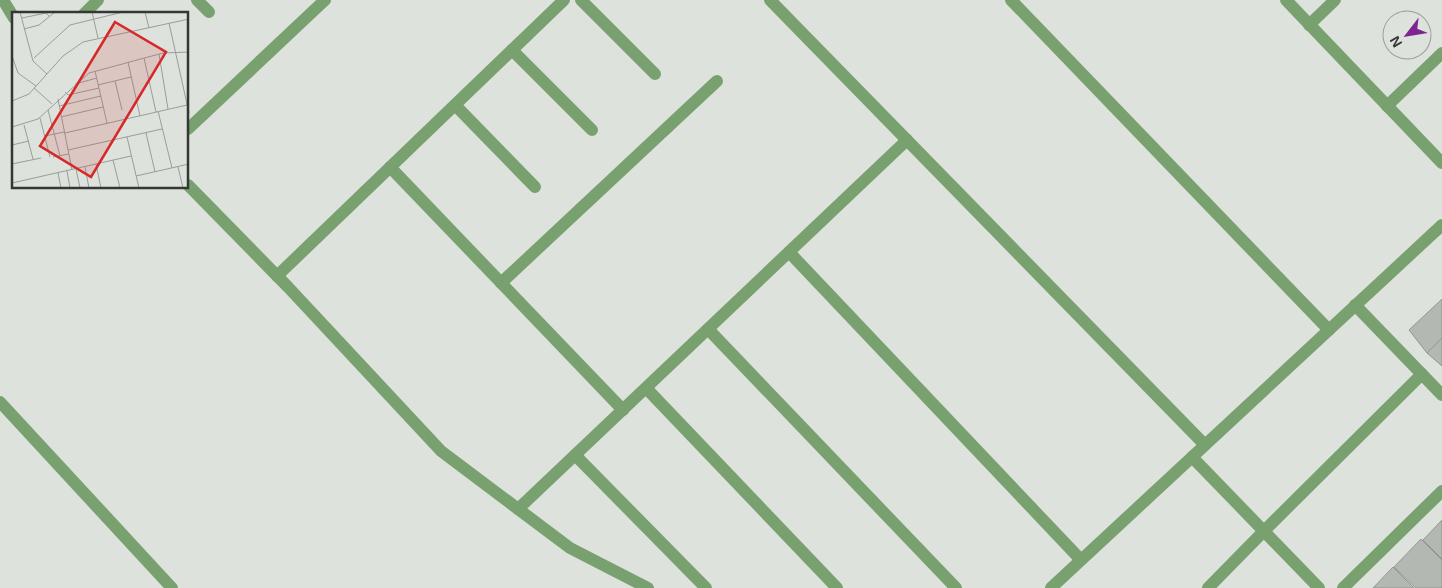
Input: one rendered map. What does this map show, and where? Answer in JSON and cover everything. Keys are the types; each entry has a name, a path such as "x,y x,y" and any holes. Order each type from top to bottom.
{"street":[{"path":"3,0 12,15"},
{"path":"86,12 98,0"},
{"path":"197,0 209,12"},
{"path":"189,128 326,0"},
{"path":"276,276 564,0"},
{"path":"582,0 654,74"},
{"path":"770,0 1205,445"},
{"path":"1011,0 1329,330"},
{"path":"1286,0 1442,163"},
{"path":"1309,24 1336,0"},
{"path":"512,50 592,130"},
{"path":"1387,106 1442,53"},
{"path":"501,283 717,81"},
{"path":"455,105 535,187"},
{"path":"518,509 907,140"},
{"path":"390,167 623,410"},
{"path":"189,186 441,451 570,548 648,588"},
{"path":"1051,588 1442,225"},
{"path":"789,252 1081,560"},
{"path":"1356,305 1442,395"},
{"path":"708,329 956,588"},
{"path":"1208,588 1422,374"},
{"path":"646,388 837,588"},
{"path":"0,402 172,588"},
{"path":"575,455 706,588"},
{"path":"1192,457 1319,588"},
{"path":"1343,588 1442,490"}],"building":[{"path":"1442,299 1442,338 1427,353 1409,330"},
{"path":"1442,338 1442,366 1427,353"},
{"path":"1442,520 1442,559 1423,540"},
{"path":"1421,539 1442,560 1442,588 1416,588 1394,567"},
{"path":"1393,567 1414,588 1373,588"}]}
